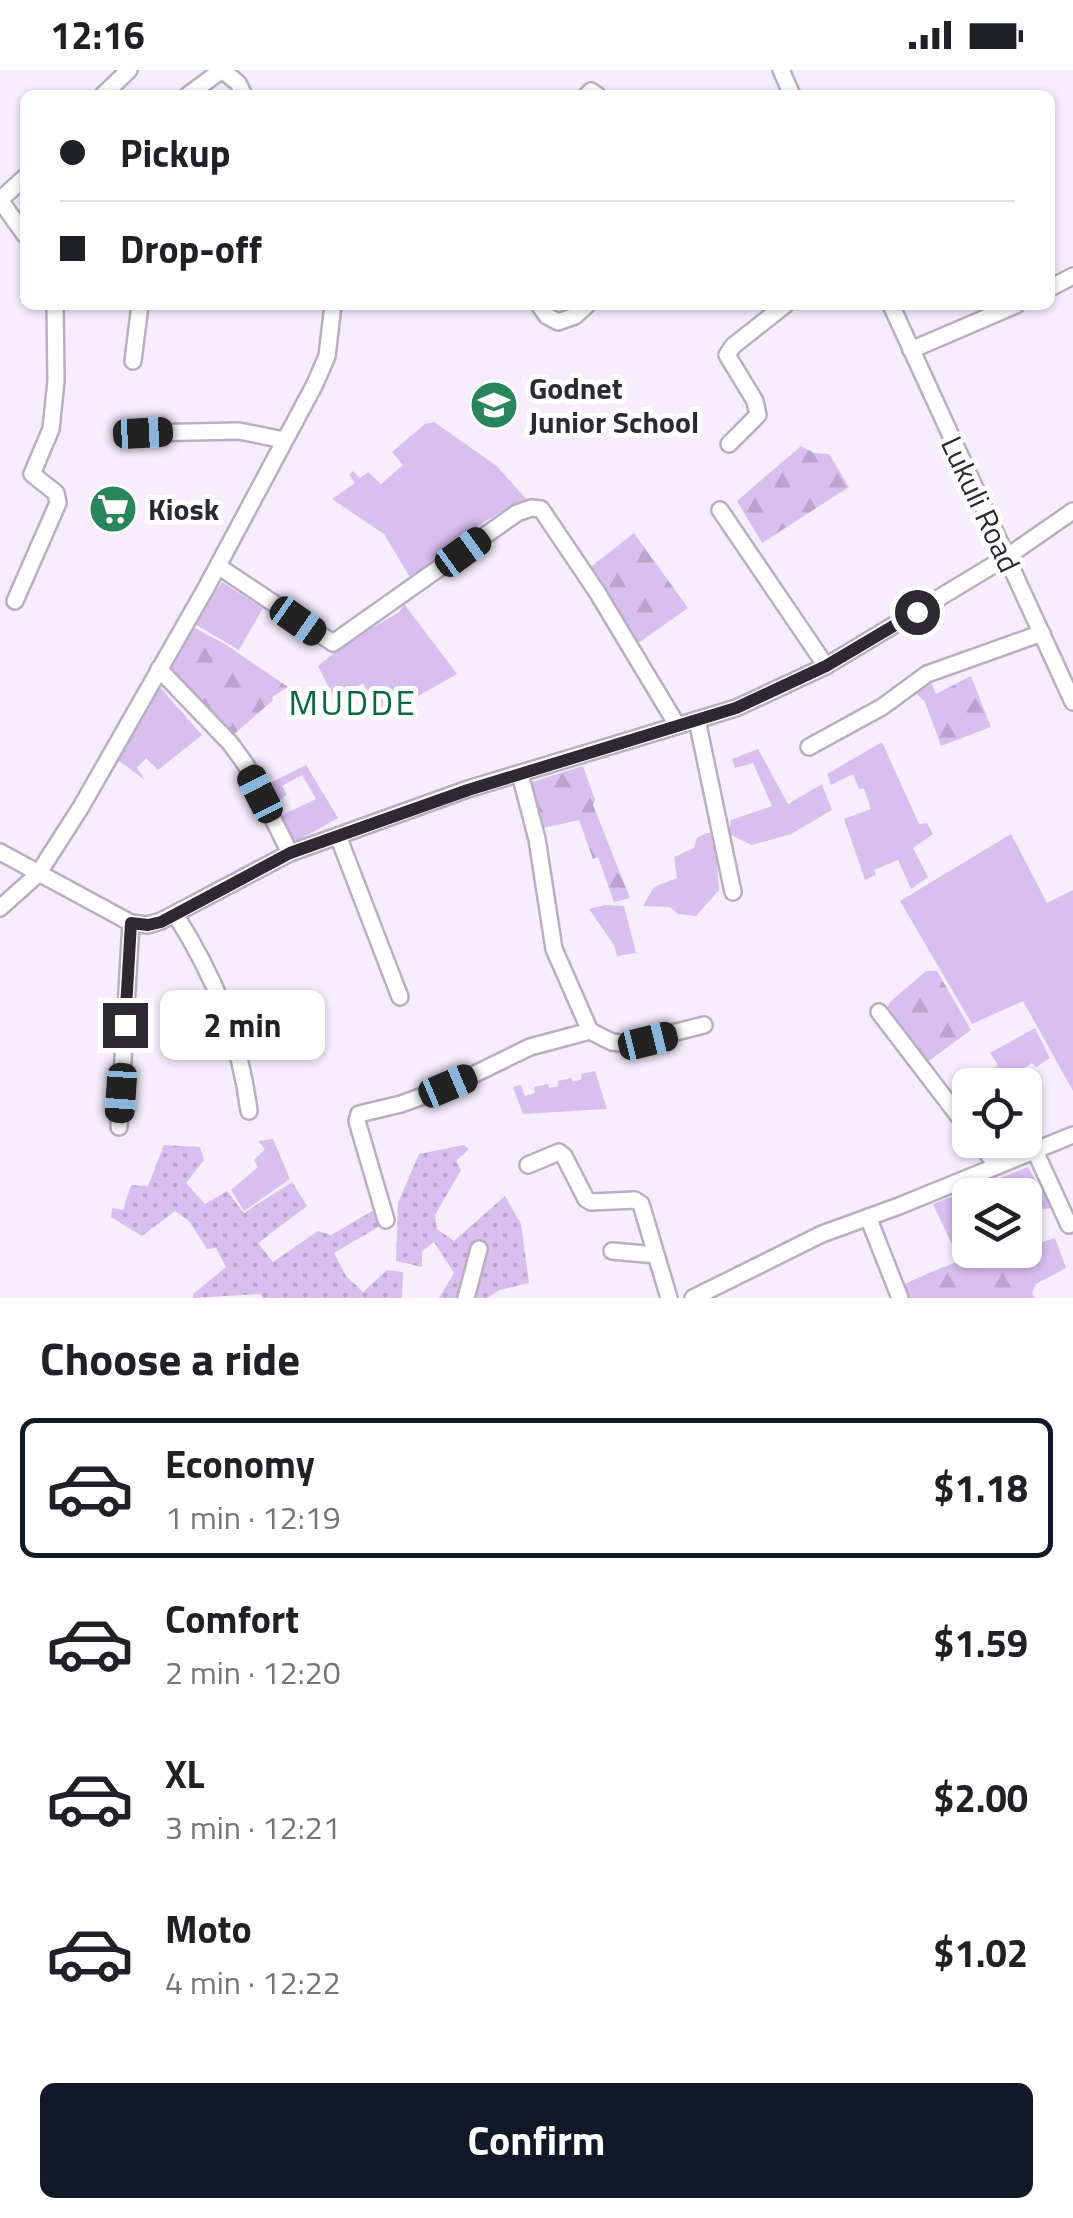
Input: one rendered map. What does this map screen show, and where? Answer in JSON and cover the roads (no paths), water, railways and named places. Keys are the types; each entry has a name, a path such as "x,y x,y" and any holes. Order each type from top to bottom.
{"street":[{"path":"108,90 130,70"},
{"path":"195,90 222,70 242,90"},
{"path":"20,182 0,200 20,228"},
{"path":"15,601 58,503 56,493 32,474 51,429 56,381 55,310"},
{"path":"133,361 139,310"},
{"path":"0,908 38,874 81,807 218,566 315,384 327,356 332,310"},
{"path":"543,310 558,322 582,310"},
{"path":"729,444 758,415 755,401 727,355 780,310"},
{"name":"Lukuli Road","path":"892,310 1042,633 1066,669 1073,702"},
{"path":"912,350 1004,310"},
{"path":"143,433 239,431 284,440"},
{"path":"218,566 333,642 518,513 541,509 677,724"},
{"path":"720,510 826,666"},
{"path":"0,852 131,923 148,925 290,853 520,774 736,708 826,666 1006,558 1073,511"},
{"path":"809,747 882,707 928,674 1042,633"},
{"path":"159,669 246,765 290,853"},
{"path":"697,720 733,892"},
{"path":"520,774 537,838 552,938 590,1031 612,1042 628,1044 704,1025"},
{"path":"338,836 400,997"},
{"path":"176,914 207,965 228,1016 250,1111"},
{"path":"118,1127 131,923"},
{"path":"878,1012 952,1108"},
{"path":"386,1220 356,1121 359,1114 401,1104 448,1086 530,1047 590,1031"},
{"path":"1042,1148 1073,1135"},
{"path":"528,1165 559,1152 586,1199 635,1200 641,1204 669,1298"},
{"path":"991,1158 997,1166"},
{"path":"693,1298 822,1234 1017,1158"},
{"path":"1038,1158 1069,1224"},
{"path":"868,1217 900,1298"},
{"path":"466,1298 479,1250"},
{"path":"612,1251 656,1255"}],"place":[{"name":"Godnet Junior School","path":"494,405"},
{"name":"Kiosk","path":"113,509"}],"district":[{"name":"MUDDE","path":"353,702"}]}
